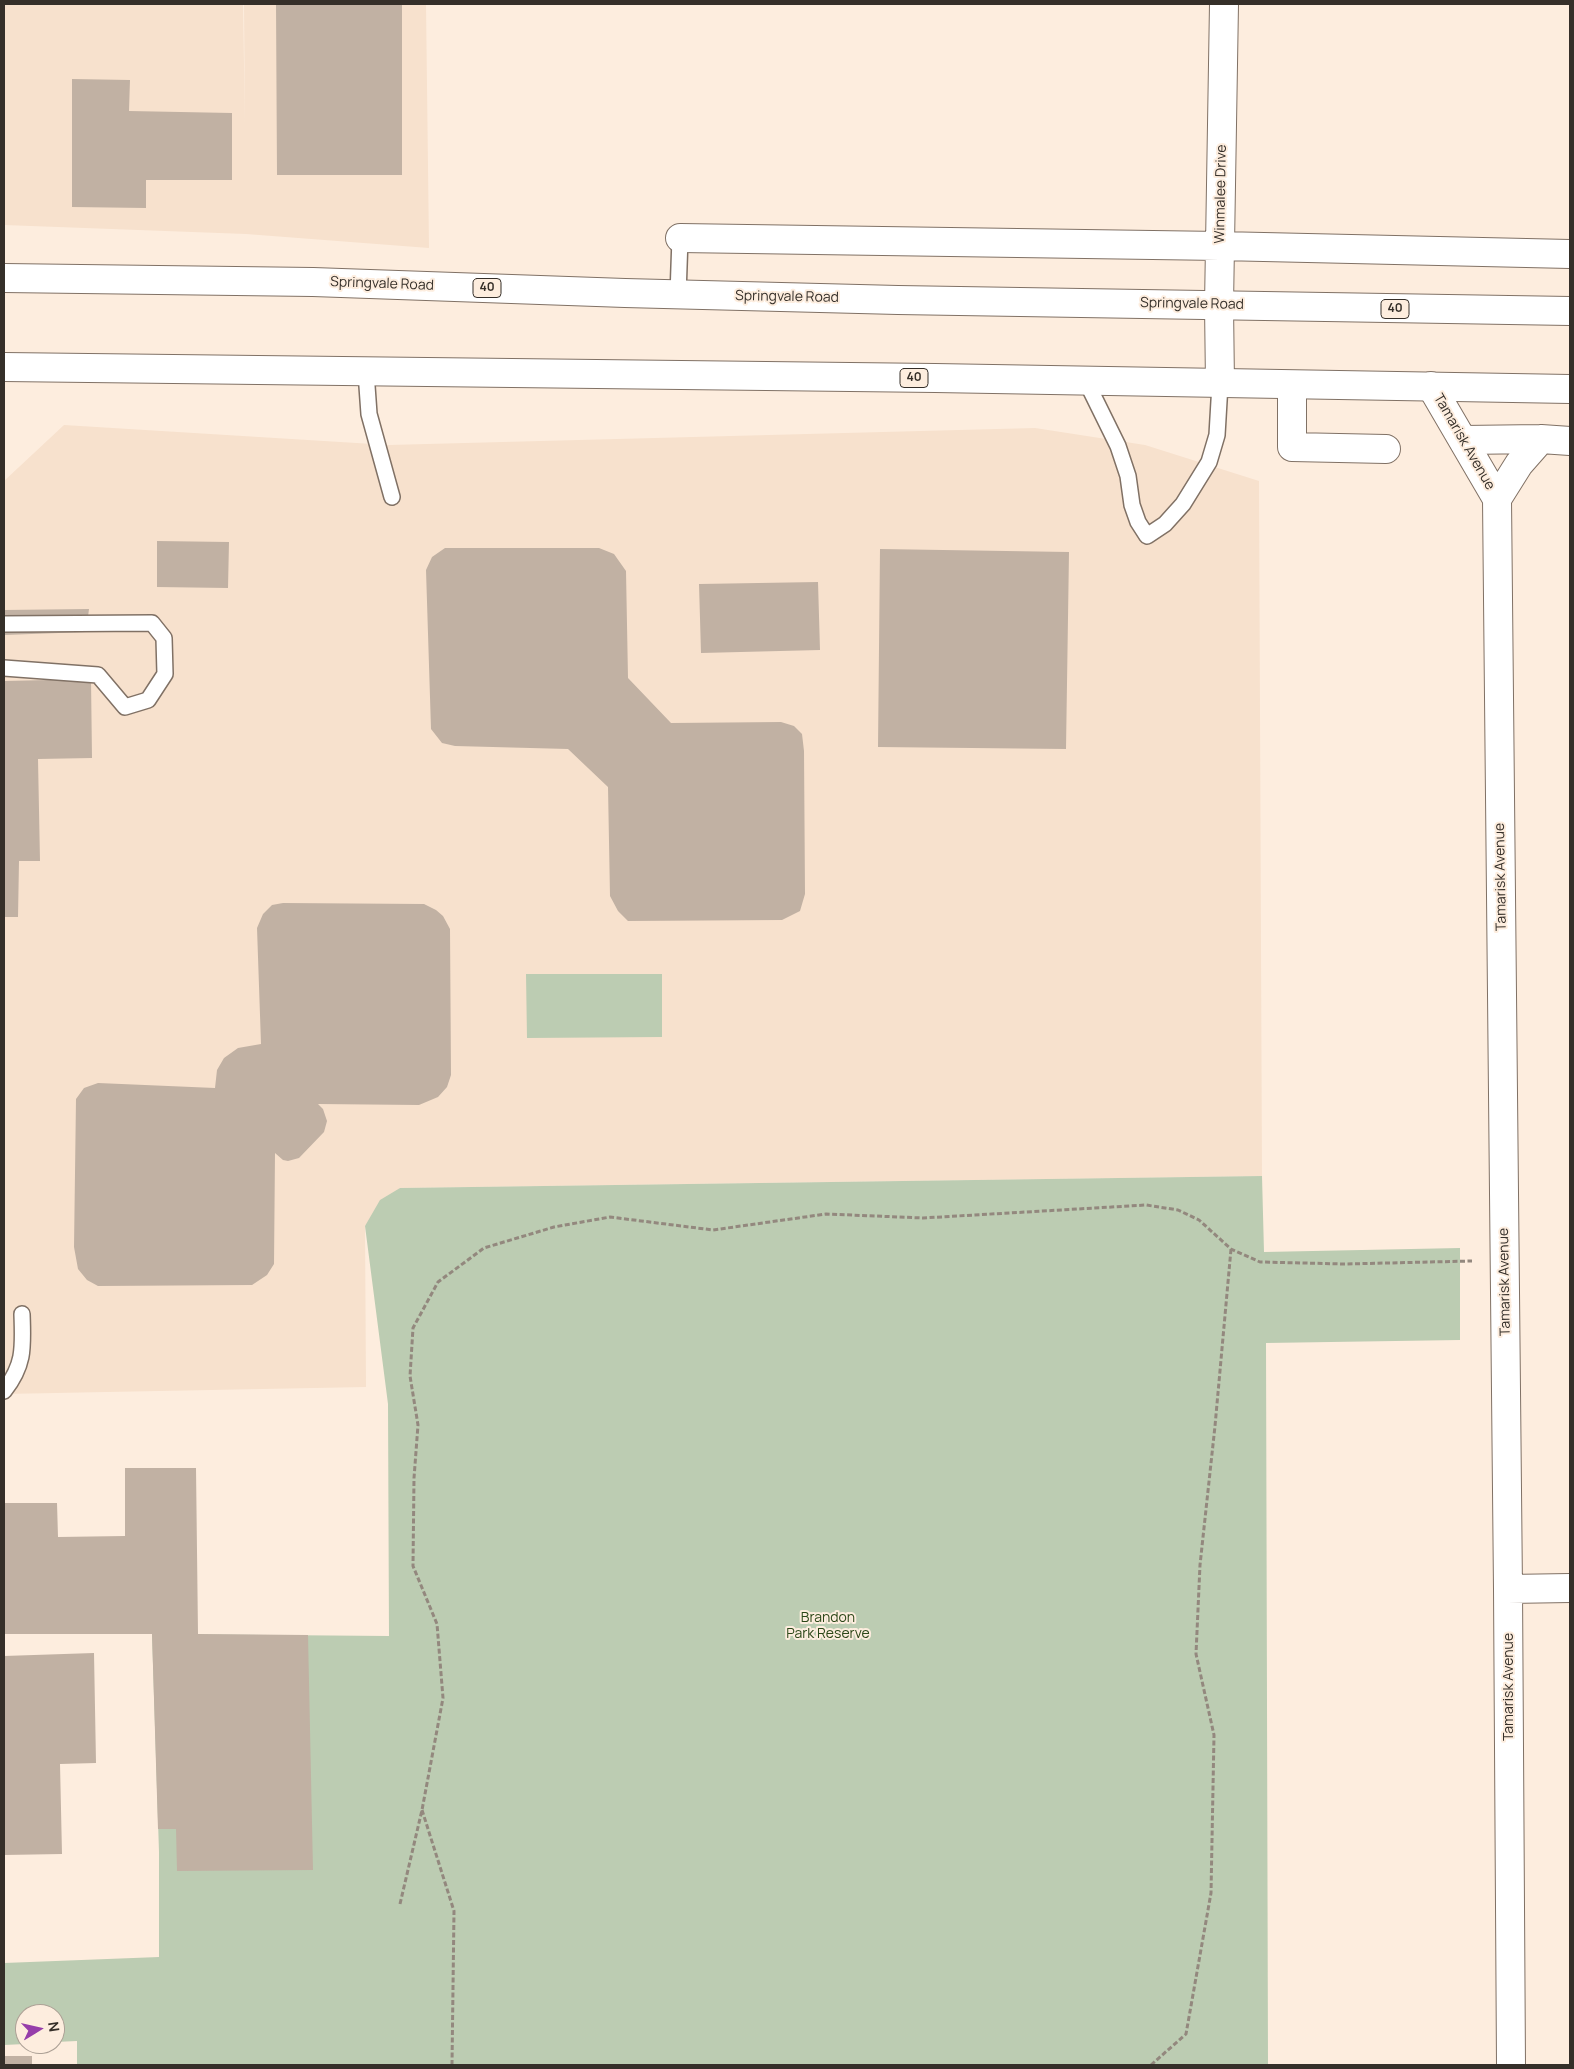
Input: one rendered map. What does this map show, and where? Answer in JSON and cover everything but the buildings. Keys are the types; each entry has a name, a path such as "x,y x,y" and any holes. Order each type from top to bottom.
{"main road":[{"name":"Winmalee Drive","path":"1220,384 1219,304 1224,4"},
{"path":"680,238 1220,246 1570,254"},
{"name":"Springvale Road","path":"4,278 296,281 678,295 1570,311"},
{"name":"40","path":"4,367 1570,389"},
{"path":"1292,385 1292,447 1386,449"},
{"name":"Tamarisk Avenue","path":"1430,386 1497,499 1511,2065"},
{"path":"1463,440 1542,439 1570,441"},
{"name":"Tamarisk Avenue","path":"1497,499 1519,464 1542,439"},
{"path":"1508,1589 1570,1588"}],"lane":[{"path":"678,295 680,238"},
{"path":"366,372 369,414 392,497"},
{"path":"1086,381 1118,446 1128,476 1132,505 1138,522 1146,536 1165,524 1183,504 1209,462 1217,435 1220,384"},
{"path":"4,624 152,623 164,638 165,674 148,700 125,707 98,675 4,668"},
{"path":"4,1391 13,1379 23,1353 22,1314"}],"path":[{"path":"400,1904 422,1810 443,1698 437,1624 413,1566 414,1478 418,1424 410,1376 413,1328 438,1282 484,1248 554,1227 610,1216 713,1230 826,1214 923,1218 1146,1205 1178,1210 1199,1220 1231,1248 1260,1262 1345,1264 1505,1260"},
{"path":"1151,2065 1186,2034 1211,1893 1214,1735 1196,1654 1200,1565 1231,1248"},
{"path":"422,1810 454,1911 452,2065"}],"shaded area":[{"path":"4,4 243,4 245,125 244,4 426,4 429,248 246,234 4,225"},
{"path":"64,425 389,445 1035,428 1145,445 1259,481 1262,1176 400,1188 365,1226 366,1387 4,1394 4,481"}],"green space":[{"path":"526,974 662,974 662,1037 527,1038"},
{"name":"Brandon Park Reserve","path":"1262,1176 1264,1252 1460,1248 1460,1340 1266,1343 1268,2065 77,2065 77,2041 65,2042 65,2004 15,2004 15,2044 4,2045 4,1963 159,1957 159,1852 152,1634 389,1636 388,1404 365,1226 380,1200 400,1188"}]}
